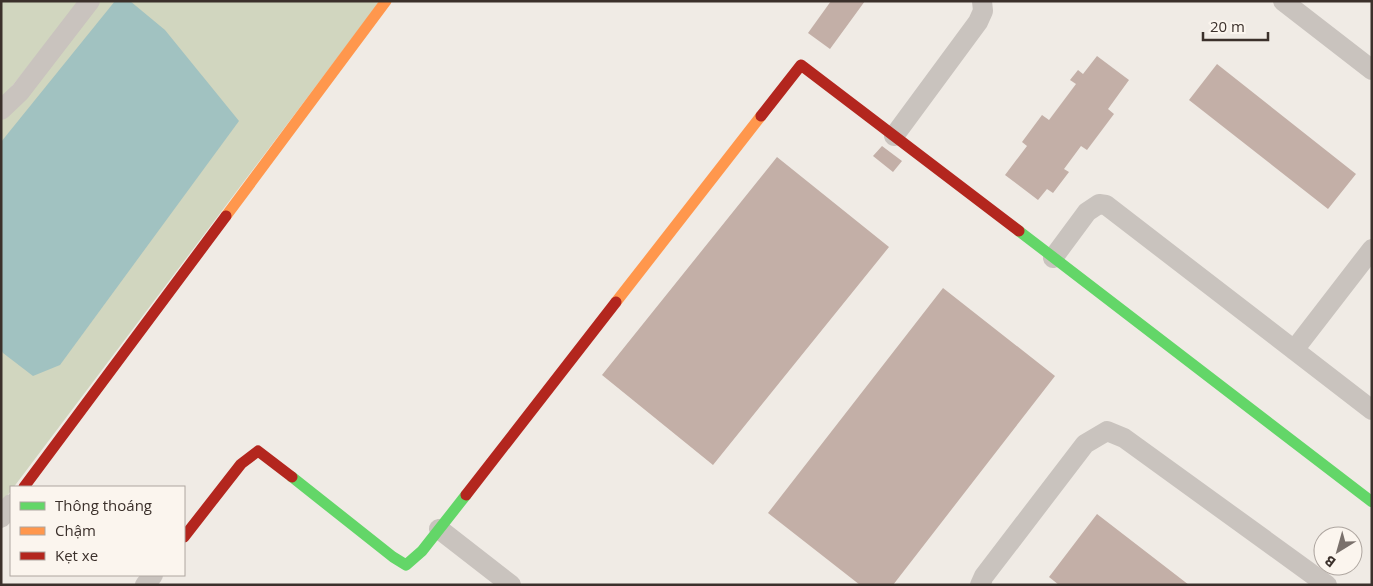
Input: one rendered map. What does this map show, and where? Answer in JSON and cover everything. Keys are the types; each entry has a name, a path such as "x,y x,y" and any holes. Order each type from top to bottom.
{"street":[{"path":"1,110 20,92 90,1"},
{"path":"25,486 386,1"},
{"path":"894,136 978,22 983,11 982,1"},
{"path":"1283,1 1372,70"},
{"path":"185,536 241,464 258,451 393,557 406,565 422,551 801,65 1372,502"},
{"path":"1053,258 1088,212 1099,204 1106,206 1372,410"},
{"path":"1294,350 1372,249"},
{"path":"980,585 984,576 1085,444 1107,431 1124,438 1327,585"},
{"path":"1,518 10,505"},
{"path":"439,529 511,585"}],"green space":[{"path":"1,1 80,1 1,100"},
{"path":"100,1 380,1 15,486 10,486 10,492 1,504 1,120 25,99"}],"water":[{"path":"115,1 130,1 165,30 239,121 60,365 33,376 3,353 1,349 1,142"}],"building":[{"path":"831,1 865,1 830,49 808,33"},
{"path":"1097,56 1129,80 1108,109 1114,114 1087,150 1081,146 1064,169 1069,172 1053,193 1047,189 1038,200 1005,175 1027,146 1022,142 1042,115 1049,120 1076,84 1070,80 1078,70 1083,74"},
{"path":"1217,64 1356,174 1328,209 1189,100"},
{"path":"882,146 902,161 893,172 873,156"},
{"path":"777,157 889,247 713,465 602,375"},
{"path":"943,288 1055,376 893,585 860,585 768,513"},
{"path":"1097,514 1189,585 1059,585 1049,577"}],"traffic: fast":[{"path":"1019,231 1372,502"},
{"path":"292,477 393,557 406,565 422,551 466,495"}],"traffic: slow":[{"path":"226,216 386,1"},
{"path":"616,302 761,116"}],"traffic: jam":[{"path":"761,116 801,65 1019,231"},
{"path":"25,486 226,216"},
{"path":"466,495 616,302"},
{"path":"185,536 241,464 258,451 292,477"}]}
